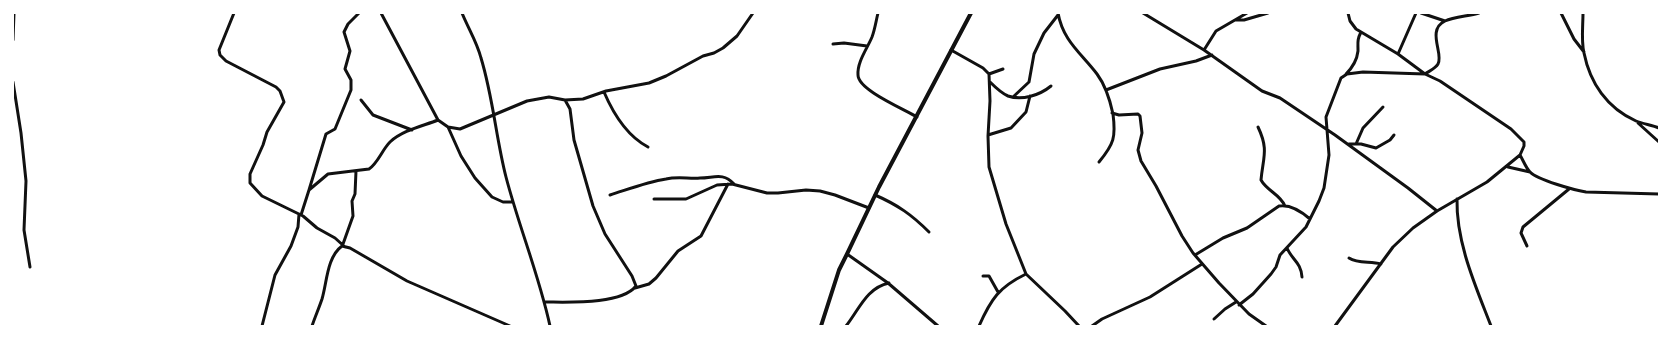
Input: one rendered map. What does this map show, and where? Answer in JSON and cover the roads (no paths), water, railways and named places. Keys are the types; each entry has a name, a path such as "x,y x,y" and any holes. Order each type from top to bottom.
{"street":[{"path":"13,40 14,13"},
{"path":"234,13 219,50 220,55 226,61 276,86 280,91 284,102 267,132 250,174 250,183 262,196 300,215 344,245 407,281 510,326"},
{"path":"262,326 275,275 279,266 287,255 298,227 300,215 326,134 336,129 351,90 351,80 345,67 350,49 344,32 348,24 359,13"},
{"path":"381,13 438,120 448,127 460,129 527,101 541,98 558,98 565,100 583,99 604,92 655,81 703,56 714,53 723,48 737,36 753,13"},
{"path":"462,13 482,58 494,114 501,158 512,202 545,302 550,326"},
{"path":"878,13 873,33 859,69 859,81 869,91 917,117"},
{"path":"821,326 839,270 875,195 970,13"},
{"path":"1143,13 1212,55 1262,91 1280,98 1348,144 1437,211"},
{"path":"1204,50 1216,32 1247,13"},
{"path":"1234,20 1244,20 1268,13"},
{"path":"1335,326 1393,247 1413,228 1437,211 1487,182 1508,167 1520,156 1524,146 1524,142 1512,129 1440,80 1425,74 1398,54 1353,26 1348,13"},
{"path":"1398,54 1416,13"},
{"path":"1422,13 1445,21"},
{"path":"1345,76 1363,72 1425,74 1434,69 1439,62 1439,53 1436,40 1439,27 1445,21 1479,13"},
{"path":"1561,13 1574,39 1584,52"},
{"path":"1583,13 1584,52 1591,76 1601,95 1617,109 1636,121 1659,142"},
{"path":"1058,14 1060,26 1066,38 1098,76 1112,105 1115,133 1109,149 1099,162"},
{"path":"1013,97 1029,82 1034,54 1044,33 1058,14"},
{"path":"1239,305 1253,294 1271,274 1276,267 1280,255 1306,227 1324,188 1329,143 1326,129 1326,117 1342,78 1355,61 1358,51 1357,40 1361,32"},
{"path":"833,44 844,43 867,46"},
{"path":"951,50 982,68 989,74 989,167 998,200 1026,274 1079,326"},
{"path":"1106,90 1160,69 1184,64 1212,55"},
{"path":"989,74 1003,70"},
{"path":"13,82 21,133 26,181 24,230 30,266"},
{"path":"990,82 1003,93 1013,97 1030,96 1041,93 1050,86"},
{"path":"604,92 626,130 639,142 648,147"},
{"path":"988,135 1011,128 1026,112 1030,96"},
{"path":"361,100 373,115 412,130"},
{"path":"565,100 570,109 574,140 593,206 605,234 635,283 635,288"},
{"path":"1356,144 1363,128 1383,107"},
{"path":"1112,113 1119,115 1138,114 1140,116 1142,133 1138,150 1141,162 1156,186 1182,236 1202,264 1236,302 1266,326"},
{"path":"308,190 328,174 371,168 391,141 412,130 438,120"},
{"path":"1636,121 1659,128"},
{"path":"1258,126 1265,150 1265,163 1261,180 1268,189 1281,198 1285,206"},
{"path":"448,127 461,156 475,178 492,197 503,202 512,202"},
{"path":"1348,144 1376,148 1390,140 1394,135"},
{"path":"1520,156 1530,172"},
{"path":"1508,167 1530,172 1569,189 1586,192 1659,194"},
{"path":"312,326 322,298 333,257 344,245 353,216 352,201 355,194 356,171"},
{"path":"610,196 632,187 673,178 698,178 717,175 726,178 735,184"},
{"path":"545,302 595,302 644,286 656,278 678,251 701,236 728,184"},
{"path":"654,199 686,198 701,193 713,186 735,184 767,193 778,194 806,190 820,192 835,195 869,208"},
{"path":"1527,246 1521,233 1523,227 1569,189"},
{"path":"875,195 902,208 919,221 929,232"},
{"path":"1457,200 1457,211 1467,262 1491,326"},
{"path":"1196,255 1223,238 1246,228 1279,206 1285,206 1302,213 1310,219"},
{"path":"1287,248 1291,256 1300,266 1302,277"},
{"path":"847,254 889,284 938,326"},
{"path":"1349,258 1355,262 1368,261 1381,264"},
{"path":"1092,326 1102,319 1150,297 1202,264"},
{"path":"979,326 998,292 1011,281 1026,274"},
{"path":"984,276 989,276 998,292"},
{"path":"846,326 867,295 880,285 889,284"},
{"path":"1214,319 1236,302"}]}
